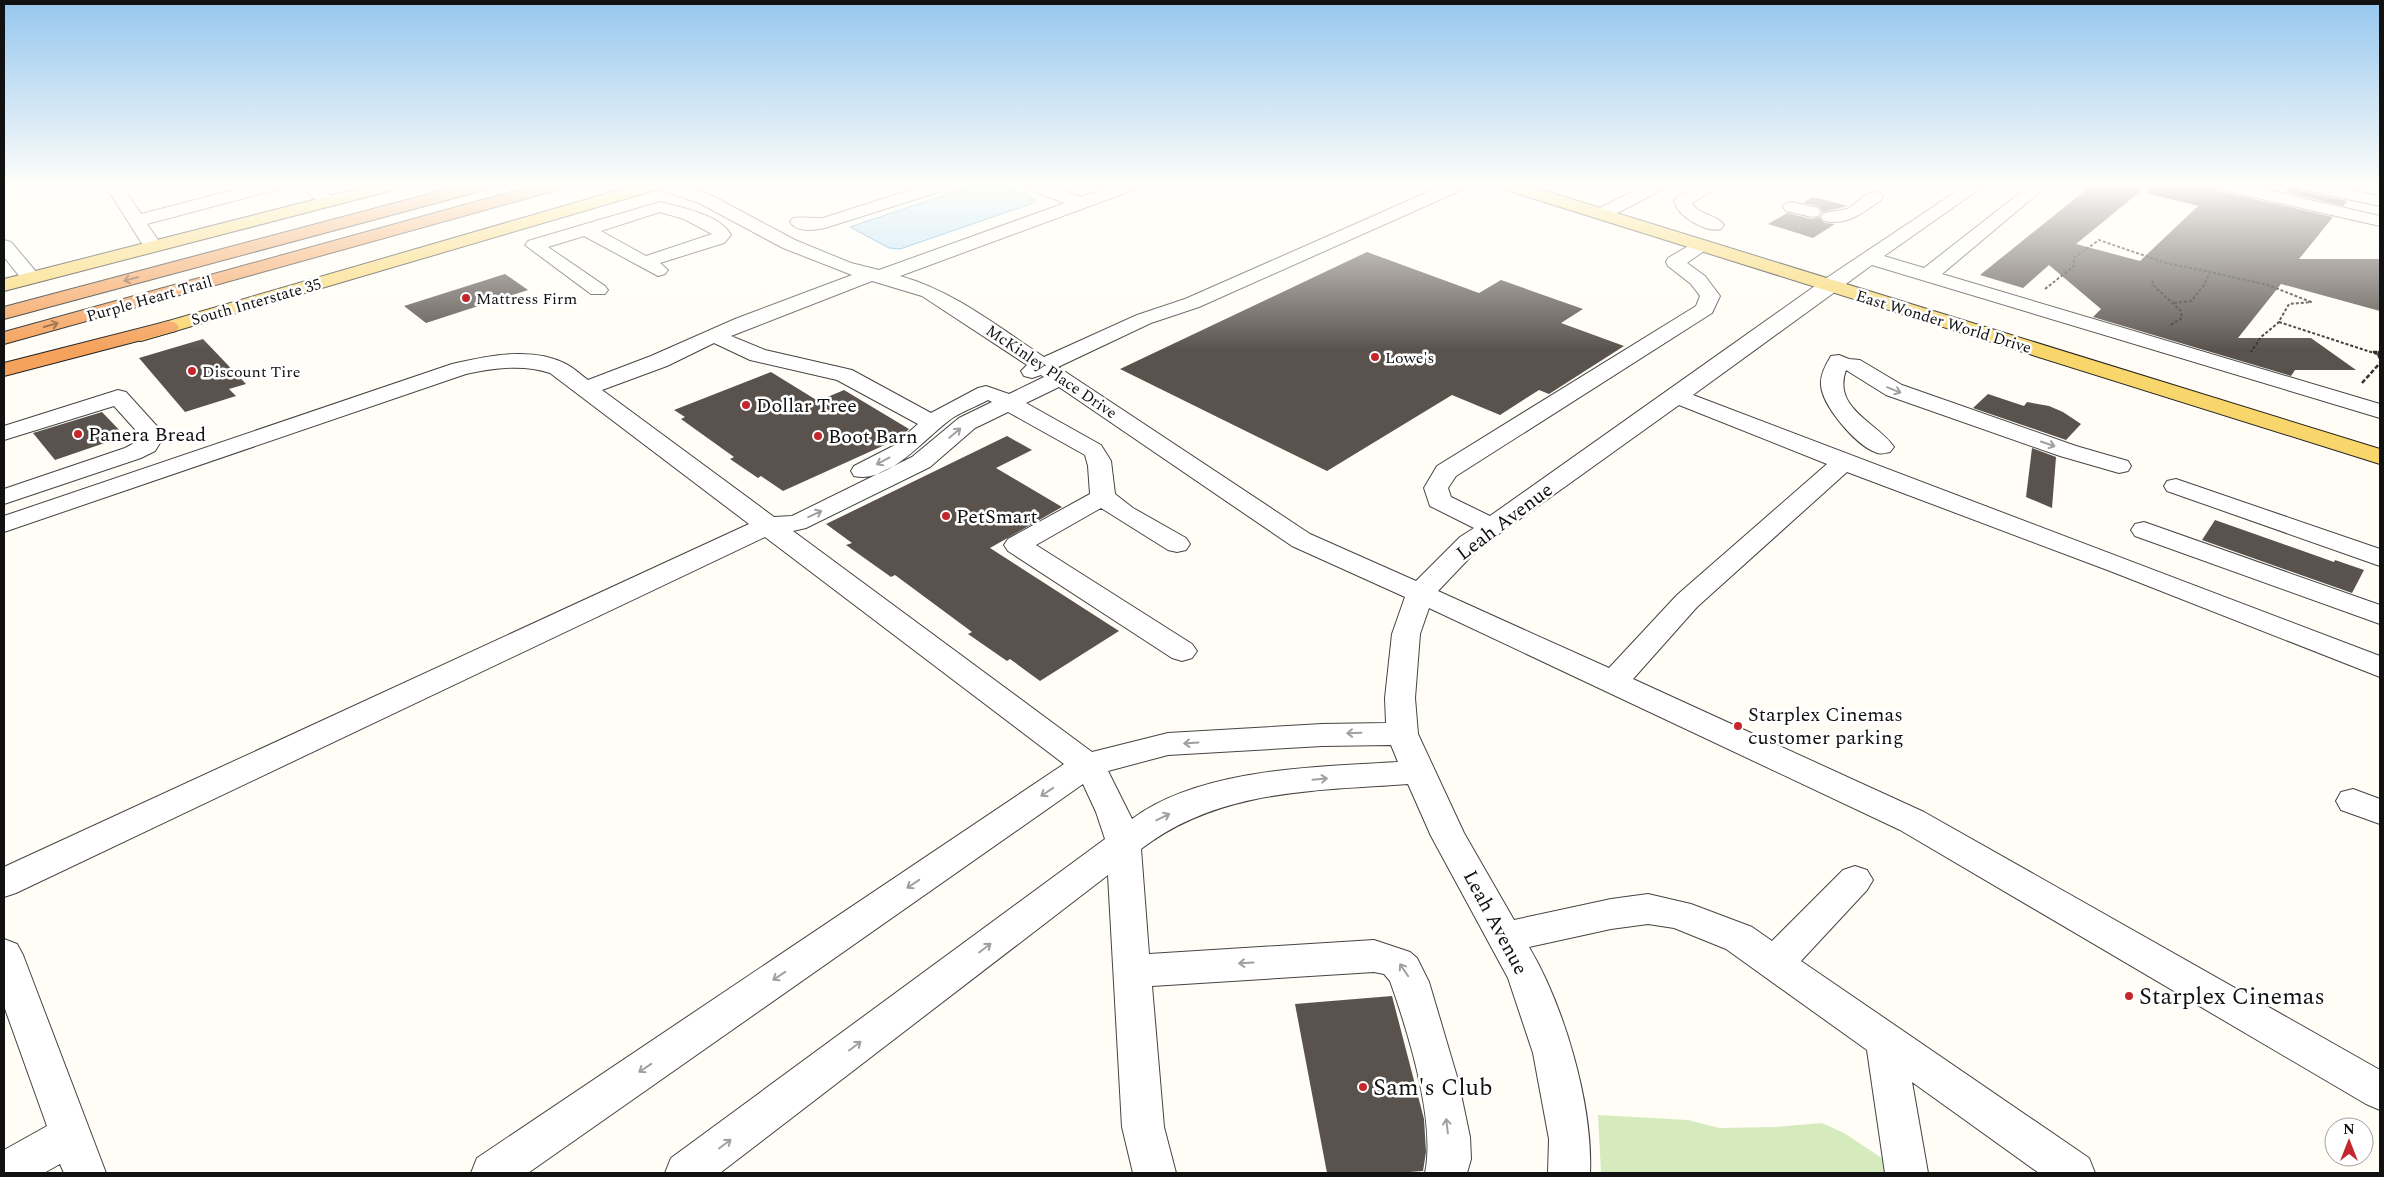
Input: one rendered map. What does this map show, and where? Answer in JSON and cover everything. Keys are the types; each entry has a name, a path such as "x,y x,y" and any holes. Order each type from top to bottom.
{"highway":[{"name":"Purple Heart Trail","path":"4,312 275,240"},
{"name":"Purple Heart Trail","path":"4,338 357,240"},
{"path":"4,370 169,327"}],"main road":[{"path":"4,285 177,240"},
{"name":"South Interstate 35","path":"4,376 466,240"},
{"name":"East Wonder World Drive","path":"1683,240 2380,457"}],"street":[{"path":"149,240 153,246"},
{"path":"552,240 534,245 598,290"},
{"path":"604,240 652,266 716,240"},
{"name":"McKinley Place Drive","path":"781,240 844,267 929,292 1053,371 1301,540 1346,562 1421,592 1912,821 2380,1091"},
{"path":"587,388 659,361 742,323 975,240"},
{"path":"768,525 780,510 885,461 901,451 945,413 998,397 1053,371 1144,319 1192,304 1331,240"},
{"name":"Leah Avenue","path":"1569,1173 1570,1139 1553,1053 1526,975 1448,836 1402,734 1400,698 1406,634 1421,592 1469,543 1678,396 1828,285 1895,240"},
{"path":"1928,276 1972,240"},
{"path":"4,246 31,278"},
{"path":"1493,527 1439,501 1436,488 1446,472 1705,309 1710,296 1698,280 1675,262 1702,246"},
{"path":"1869,258 2380,411"},
{"path":"715,336 758,355 844,375 933,423"},
{"path":"5,514 480,364 518,360 536,362 558,368 1087,765 1104,788 1117,818 1123,844 1144,1127 1154,1173"},
{"path":"1882,447 1852,422 1836,399 1831,387 1846,363 1894,390 2068,451 2119,466"},
{"path":"4,415 107,383 153,435 147,446 5,514"},
{"path":"1678,396 1844,462 2120,565 2380,667"},
{"path":"4,433 118,397"},
{"path":"998,397 1093,450 1100,458 1100,486 1103,497 1116,507 1178,544"},
{"path":"4,883 768,525 797,523 903,472 921,462 998,397"},
{"path":"1613,683 1687,602 1844,462"},
{"path":"2176,486 2380,558"},
{"path":"1103,497 1017,545 1182,651"},
{"path":"2144,530 2380,615"},
{"path":"492,1173 1087,765 1168,744 1322,735 1402,734"},
{"path":"686,1173 1151,823 1182,808 1217,795 1256,786 1419,772"},
{"path":"1775,963 1855,880"},
{"path":"1505,936 1611,914 1648,909 1678,914 1739,938 2074,1173"},
{"path":"4,956 86,1173"},
{"path":"1132,971 1374,956 1399,963 1406,970 1410,982 1445,1110 1450,1148 1449,1168 1446,1173"},
{"path":"1885,1040 1906,1173"},
{"path":"4,1173 71,1135"}],"path":[{"path":"2025,305 2074,266 2074,258 2099,240 2166,262 2268,285 2311,302 2289,304 2279,322 2261,337 2242,369"},
{"path":"2174,304 2191,301 2204,285 2210,272"},
{"path":"2147,341 2155,331 2164,329 2182,318 2181,311 2152,284 2153,281"},
{"path":"2279,322 2378,354"},
{"path":"2380,350 2378,354 2380,360"}],"green space":[{"path":"1598,1115 1688,1120 1719,1128 1776,1127 1822,1123 1844,1133 1904,1173 1601,1173"}],"water":[{"path":"874,240 926,240 900,249 889,248"}],"building":[{"path":"2024,240 2081,240 2076,244 2140,261 2162,240 2314,240 2299,259 2380,259 2380,311 2281,284 2238,338 2311,338 2356,370 2295,370 2291,376 2093,317 2101,309 2049,265 2023,288 1980,275"},
{"name":"Lowe's","path":"1367,252 1479,293 1501,280 1583,309 1561,323 1624,346 1549,394 1539,390 1500,415 1452,395 1327,471 1120,369"},
{"name":"Mattress Firm","path":"505,274 528,290 426,323 404,306"},
{"name":"Discount Tire","path":"203,339 246,384 229,389 236,396 185,412 139,358"},
{"name":"Boot Barn","path":"771,372 818,401 844,390 909,429 898,439 783,491 761,476 758,478 730,459 734,457 681,419 685,417 674,410"},
{"path":"1988,394 2024,406 2027,402 2049,406 2063,412 2081,424 2066,440 1973,408"},
{"name":"Panera Bread","path":"102,412 125,436 55,460 33,433"},
{"path":"1007,436 1032,450 996,468 1062,507 990,548 1119,631 1040,681 1010,659 1007,661 968,634 972,632 895,575 891,577 846,545 852,543 826,524"},
{"path":"2032,448 2056,457 2052,508 2026,497"},
{"path":"2215,520 2334,562 2335,560 2364,570 2352,593 2202,540"},
{"name":"Sam's Club","path":"1392,996 1424,1119 1426,1152 1423,1171 1327,1173 1295,1004"}],"place":[{"name":"Mattress Firm","path":"466,298"},
{"name":"Lowe's","path":"1375,357"},
{"name":"Discount Tire","path":"192,371"},
{"name":"Dollar Tree","path":"746,405"},
{"name":"Panera Bread","path":"78,434"},
{"name":"Boot Barn","path":"818,436"},
{"name":"PetSmart","path":"946,516"},
{"name":"Starplex Cinemas customer parking","path":"1738,726"},
{"name":"Starplex Cinemas","path":"2129,996"},
{"name":"Sam's Club","path":"1363,1087"}]}
